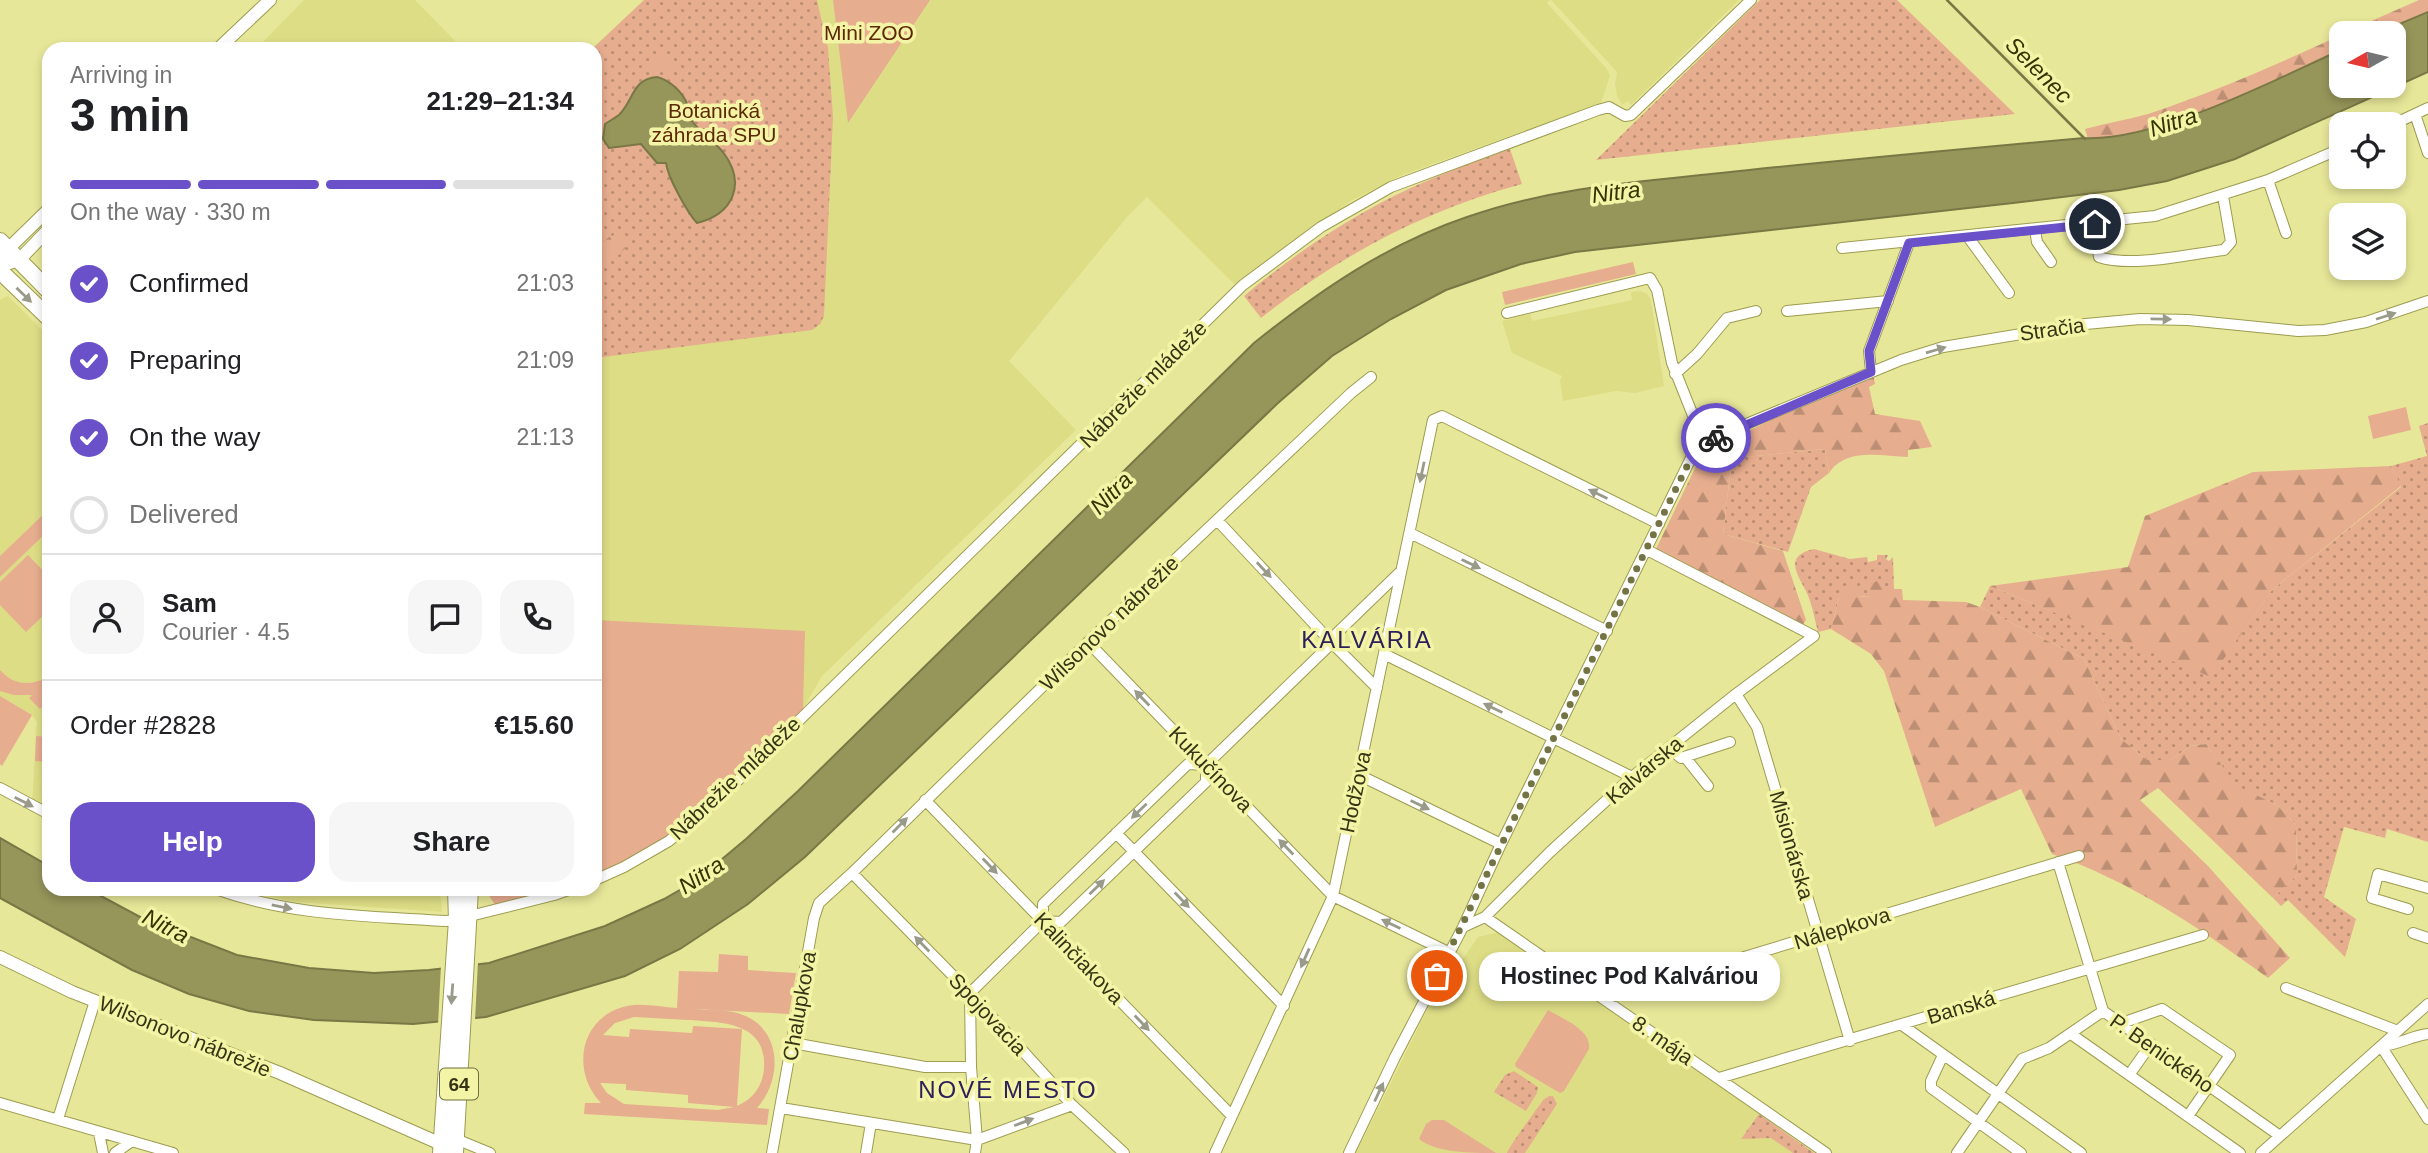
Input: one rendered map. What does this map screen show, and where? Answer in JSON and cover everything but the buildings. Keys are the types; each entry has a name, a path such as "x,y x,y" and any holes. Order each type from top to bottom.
{"main road":[{"path":"4,258 42,286"},
{"path":"4,258 42,309"},
{"name":"64","path":"458,896 463,918"},
{"name":"64","path":"451,1147 463,918 468,896"}],"street":[{"path":"225,42 270,0"},
{"name":"Nábrežie mládeže","path":"602,877 668,841 721,796 1243,285 1321,227 1391,187 1598,110 1609,107 1625,116 1631,115 1751,0"},
{"path":"2406,118 2428,108"},
{"path":"2415,114 2428,153"},
{"path":"1842,248 2155,216 2268,180 2329,154"},
{"path":"2268,180 2286,233"},
{"path":"2095,224 2099,257 2110,261 2224,250 2231,242 2223,196"},
{"path":"4,258 42,217"},
{"path":"2035,230 2037,242 2051,262"},
{"path":"4,258 42,234"},
{"path":"1968,237 2010,293"},
{"path":"1871,372 1869,351 1909,243"},
{"path":"1507,313 1650,278 1657,290 1675,374 1704,443"},
{"path":"1787,311 1888,301"},
{"name":"Stračia","path":"1349,1153 1395,1057 1463,927 1501,844 1691,458 1704,443 1871,372 1943,347 2075,325 2140,319 2188,320 2298,331 2325,330 2366,322 2428,301"},
{"path":"1675,374 1697,354 1727,318 1756,311"},
{"name":"Wilsonovo nábrežie","path":"852,873 1088,642 1371,377"},
{"name":"Hodžova","path":"1215,1153 1333,896 1433,420 1441,416 1659,524"},
{"path":"1217,520 1377,688"},
{"path":"1410,533 1607,631"},
{"name":"Kalvárska","path":"1485,917 1550,852 1633,777 1736,694 1814,636 1647,550"},
{"path":"1043,921 1060,922 1206,782 1206,765 1332,643 1336,634 1401,571"},
{"name":"Kukučínova","path":"1088,642 1333,896 1450,953"},
{"path":"1384,654 1633,777"},
{"name":"Misionárska","path":"1736,694 1757,727 1850,1041"},
{"path":"1669,748 1681,758 1730,742"},
{"path":"1685,757 1709,786"},
{"path":"975,1153 977,1140 971,1067 970,993 1043,921 1043,904 1116,833 1188,764 1206,765"},
{"path":"1359,775 1501,844"},
{"path":"0,788 42,810"},
{"name":"Kalinčiakova","path":"925,800 1232,1116"},
{"path":"1116,833 1284,1006"},
{"name":"Nálepkova","path":"1605,999 2079,856"},
{"name":"P. Benického","path":"2058,862 2103,1012 2280,1136"},
{"name":"Chalupkova","path":"772,1153 813,920 819,903 852,873"},
{"name":"Spojovacia","path":"852,873 970,993 1072,1105 1124,1153"},
{"path":"2408,909 2372,898 2378,874 2428,888"},
{"path":"235,896 305,912 446,921 550,896"},
{"path":"1463,927 1485,917"},
{"name":"8. mája","path":"1485,917 1826,1153"},
{"path":"2413,933 2428,938"},
{"name":"Banská","path":"1719,1079 2203,934"},
{"name":"Wilsonovo nábrežie","path":"0,957 95,1001 280,1073 451,1147"},
{"path":"2286,988 2399,1031"},
{"path":"58,1119 95,1001"},
{"path":"2261,1153 2428,1004"},
{"path":"2122,1023 2162,1009 2230,1055 2188,1116"},
{"path":"1957,1153 2022,1059 2049,1048 2103,1012"},
{"path":"1902,1025 2081,1153"},
{"path":"2071,1034 2239,1153"},
{"path":"2381,1046 2396,1045 2410,1036 2428,1034"},
{"path":"793,1043 925,1067 971,1067"},
{"path":"2129,1075 2151,1044"},
{"path":"2381,1046 2428,1119"},
{"path":"1943,1055 1931,1081 1931,1088 2021,1153"},
{"path":"0,1103 173,1153"},
{"path":"781,1108 977,1140 1072,1105"},
{"path":"866,1153 871,1123"},
{"path":"99,1133 103,1153"},
{"path":"115,1153 132,1141"},
{"path":"451,1147 490,1153"}],"shaded area":[{"path":"304,0 415,0 456,42 263,42"},
{"path":"644,0 1550,0 1547,3 1607,69 1610,76 1601,103 1402,175 1352,200 1235,285 1147,197 1127,217 1009,361 1076,430 822,676 803,709 716,795 602,871 602,42 599,42"},
{"path":"1551,0 1739,0 1631,105 1628,101 1622,105 1615,84 1617,72"},
{"path":"1640,291 1647,294 1651,300 1664,386 1635,393 1616,391 1563,401 1560,381 1562,376 1512,353 1502,321 1530,314 1532,321 1632,300 1631,292"},
{"path":"8,296 42,330 42,806 32,802 37,722 32,715 0,696 0,300"},
{"path":"266,896 441,896 442,912 295,902"},
{"path":"1499,932 1814,1153 1356,1153 1426,1012 1478,937"}],"green space":[{"name":"Botanická záhrada SPU","path":"644,0 817,0 828,48 833,117 824,316 820,324 812,330 602,357 602,42 599,42"},
{"name":"Mini ZOO","path":"833,0 930,0 848,123"},
{"path":"1760,0 1897,0 2015,114 1596,160"},
{"path":"2419,0 2428,0 2428,12 2406,21 2371,21"},
{"path":"2329,40 2329,55 2212,108 2131,133 2088,139 2085,129 2140,116 2246,77"},
{"path":"662,49 666,51 672,70 670,73 652,68 651,64"},
{"path":"1510,149 1522,184 1417,221 1352,255 1261,318 1244,296 1317,241 1355,217 1424,182"},
{"path":"617,234 626,236 627,246 613,260 602,264 602,243"},
{"path":"1633,262 1636,274 1505,305 1502,292"},
{"path":"1873,373 1875,384 1869,387 1875,414 1920,421 1932,447 1908,450 1908,457 1854,456 1836,465 1829,473 1825,449 1746,457 1731,466 1723,534 1783,551 1806,620 1802,626 1656,549 1699,460 1703,461 1721,450 1722,443"},
{"path":"2406,407 2411,430 2373,439 2368,416"},
{"path":"2428,423 2428,842 2387,829 2385,838 2344,827 2324,897 2356,919 2345,957 2288,900 2281,906 2273,898 2297,875 2296,825 2277,805 2237,787 2206,744 2191,746 2170,760 2147,760 2121,739 2084,659 1980,607 1990,586 2211,676 2272,590 2401,487 2391,466 2427,456 2419,426"},
{"path":"1825,449 1829,473 1811,487 1788,552 1723,534 1731,466 1745,457"},
{"path":"2391,466 2401,486 2272,590 2211,677 1990,586 2128,567 2145,516 2253,472"},
{"path":"42,516 42,537 0,577 0,556"},
{"path":"1814,549 1850,559 1867,557 1868,562 1877,560 1877,555 1888,555 1886,559 1889,561 1893,557 1894,589 1885,589 1870,596 1839,598 1831,629 1818,632 1795,563 1797,557"},
{"path":"28,555 42,570 42,617 26,632 0,605 0,582"},
{"path":"1877,581 1885,589 1902,589 1903,600 1966,602 1980,607 2084,659 2121,739 2147,760 2170,760 2191,746 2206,744 2237,786 2277,805 2296,825 2297,875 2273,898 2158,788 2140,800 2208,866 2290,958 2268,978 2191,924 2137,892 2052,854 2021,789 1935,827 1884,671 1871,654 1831,629 1839,598 1850,583 1857,584 1861,597 1870,596 1870,584"},
{"path":"602,620 805,631 803,709 696,813 649,848 602,873"},
{"path":"0,670 17,682 29,683 42,680 42,707 40,709 29,698 32,695 14,695 0,691"},
{"path":"0,696 32,715 2,766 0,764"},
{"path":"36,736 42,736 42,762 35,761"},
{"path":"489,896 530,896 495,905"},
{"path":"719,954 748,956 748,970 796,973 789,1014 694,1009 727,1011 752,1019 770,1040 774,1054 772,1082 757,1108 769,1109 767,1125 584,1114 585,1103 601,1103 592,1091 583,1063 584,1049 596,1023 623,1007 643,1005 677,1008 679,971 718,972","holes":["634,1017 714,1022 742,1029 693,1026 692,1033 630,1029 629,1037 603,1035 615,1023","742,1029 758,1041 763,1053 763,1075 752,1096 737,1106","600,1083 626,1084 626,1090 688,1095 688,1103 734,1107 718,1110 624,1104 607,1093"]},
{"path":"1548,1010 1575,1026 1589,1042 1589,1049 1564,1091 1560,1093 1515,1064"},
{"path":"1514,1071 1538,1087 1526,1111 1494,1092 1505,1075"},
{"path":"1553,1096 1557,1104 1525,1153 1507,1153 1543,1100"},
{"path":"1759,1114 1814,1153 1793,1153 1771,1138 1741,1139"},
{"path":"1432,1120 1444,1120 1496,1153 1454,1151 1426,1144 1419,1139 1426,1124"}],"water":[{"path":"2428,12 2428,72 2406,82 2406,21"},
{"name":"Nitra","path":"2329,55 2329,98 2370,98 2339,112 2329,112 2329,117 2235,159 2167,181 2119,190 2013,203 1575,252 1521,264 1446,290 1391,319 1332,356 1278,403 805,857 748,904 680,949 625,976 486,1017 413,1024 314,1020 249,1011 189,994 132,970 0,898 0,838 42,862 42,896 101,896 142,918 237,955 309,968 374,973 489,963 605,926 664,899 697,880 746,839 1254,343 1329,287 1409,241 1498,207 1561,193 1857,159 2113,137 2179,120"},
{"path":"657,77 670,83 681,93 686,101 690,119 723,152 734,175 735,186 727,205 720,213 697,223 678,194 666,163 657,163 641,144 609,148 603,139 605,124 619,115 638,86"}],"pier":[{"path":"478,961 475,1021 438,1025 441,965"}],"waterway":[{"name":"Selenec","path":"1947,0 2085,139"}],"way so far":[{"path":"1437,976 1691,458 1704,443 1716,438"}],"place":[{"name":"Hostinec Pod Kalváriou","path":"1437,976"}],"district":[{"name":"KALVÁRIA","path":"1367,639"},
{"name":"NOVÉ MESTO","path":"1008,1089"}],"route":[{"path":"1716,438 1871,372 1869,351 1909,243 2095,224"}]}
